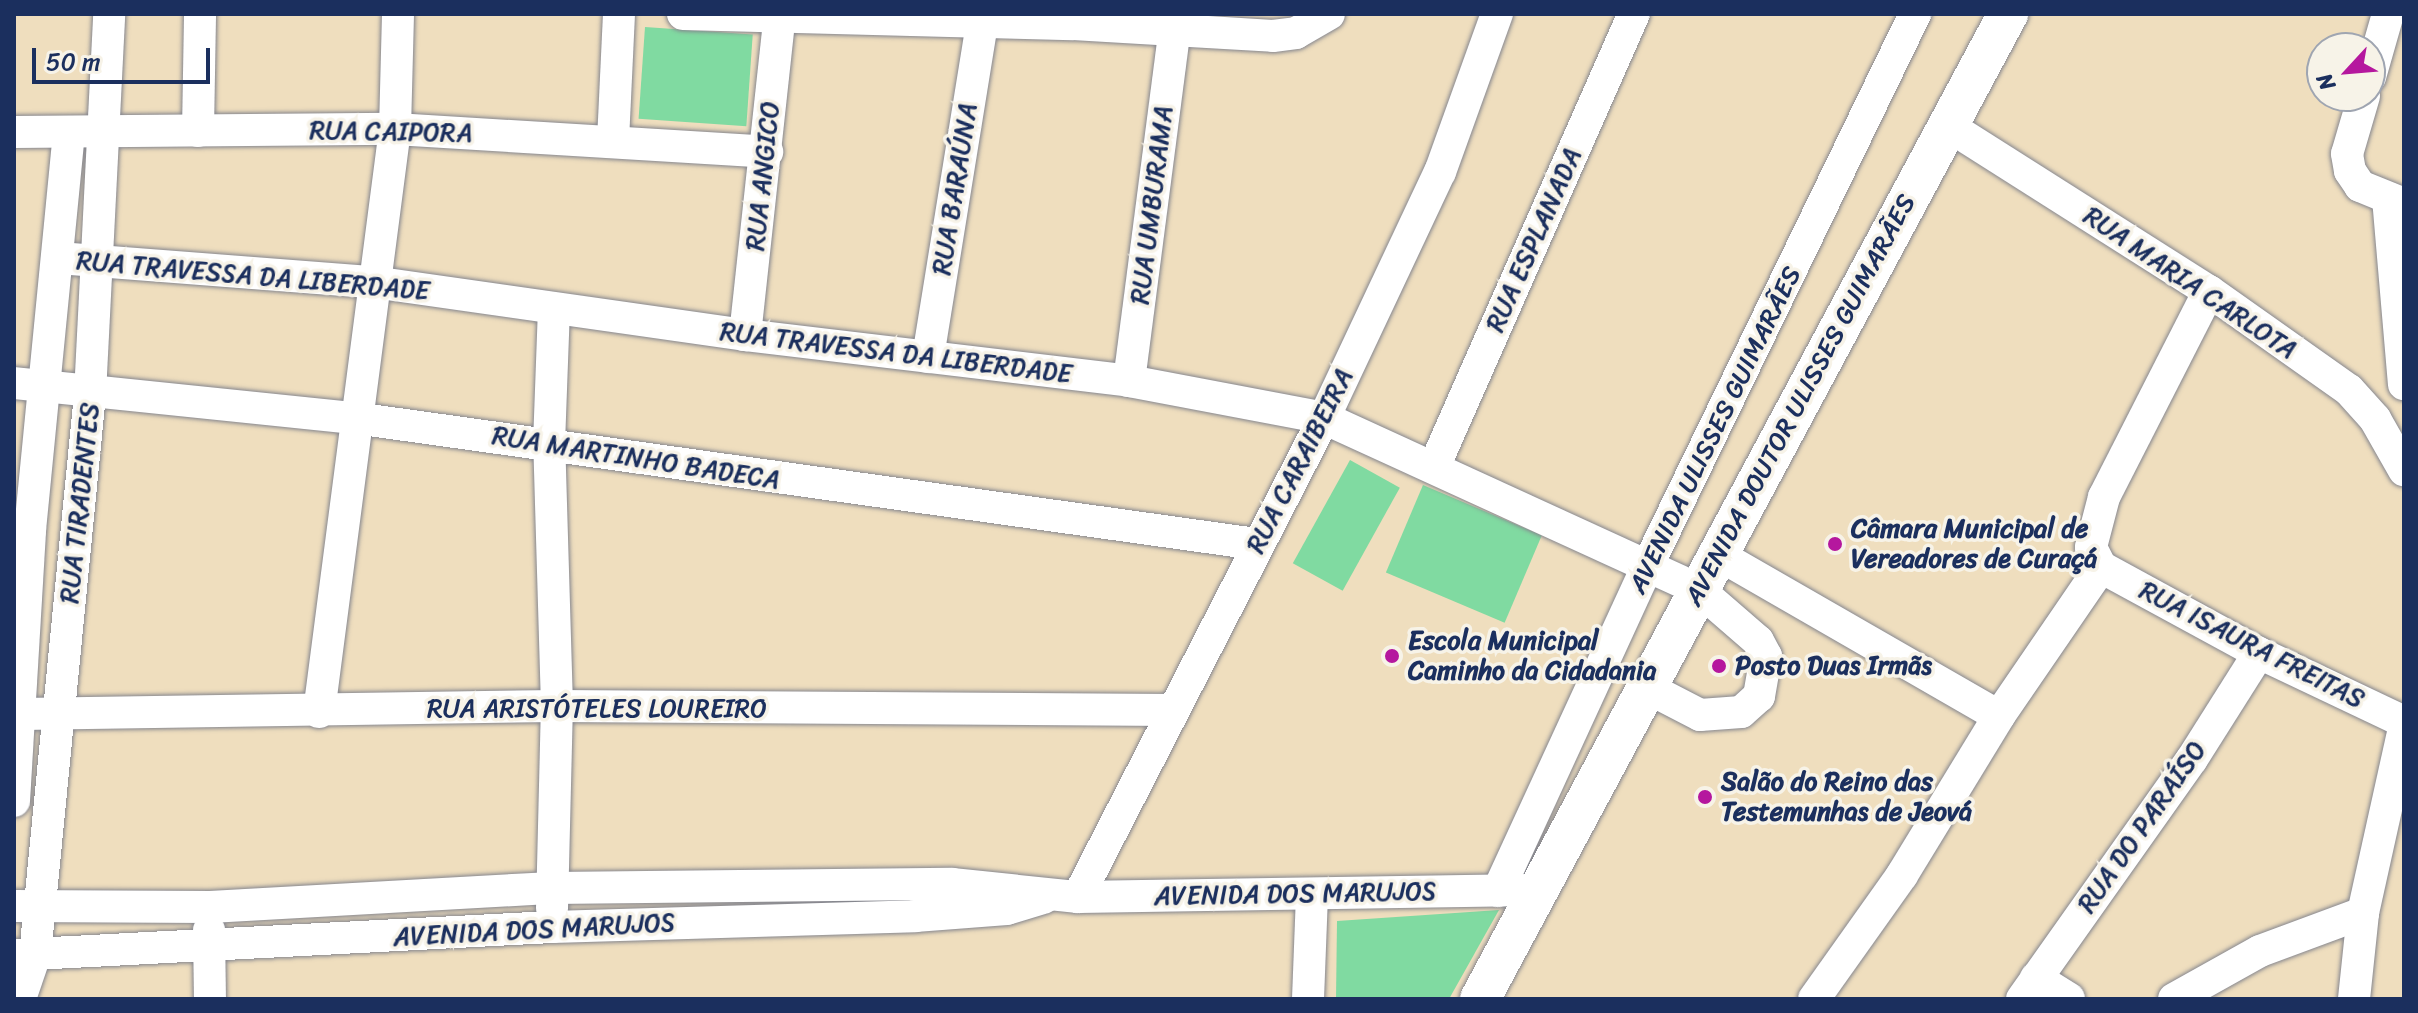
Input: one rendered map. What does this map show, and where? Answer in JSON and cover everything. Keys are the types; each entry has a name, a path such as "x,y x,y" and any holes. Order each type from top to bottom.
{"main road":[{"name":"AVENIDA DOUTOR ULISSES GUIMARÃES","path":"1480,999 2008,14"}],"street":[{"name":"RUA TIRADENTES","path":"21,973 30,817 58,714 77,536 90,394 106,134 109,14"},
{"path":"198,131 200,14"},
{"path":"319,712 395,129 398,14"},
{"path":"613,141 619,14"},
{"path":"683,14 925,16 982,22 1073,19 1175,29 1215,24 1296,33 1329,14"},
{"name":"RUA CARAIBEIRA","path":"1065,896 1173,710 1256,544 1324,418 1440,172 1497,14"},
{"name":"RUA ESPLANADA","path":"1434,467 1634,14"},
{"name":"AVENIDA ULISSES GUIMARÃES","path":"1498,891 1647,567 1915,14"},
{"name":"RUA ANGICO","path":"745,335 780,16"},
{"name":"RUA BARAÚNA","path":"928,357 982,22"},
{"name":"RUA UMBURAMA","path":"1129,381 1175,29"},
{"path":"2359,112 2347,154 2350,171 2360,186 2396,201 2404,384"},
{"name":"RUA MARIA CARLOTA","path":"1947,125 2209,291 2349,390 2375,419 2404,470"},
{"name":"RUA CAIPORA","path":"14,132 106,134 395,129 767,152"},
{"name":"RUA TIRADENTES","path":"14,801 22,714 22,530 48,388 69,133"},
{"name":"RUA TRAVESSA DA LIBERDADE","path":"58,258 373,282 745,335 1129,381 1324,418 1698,589 1758,641 1766,656 1759,696 1741,712 1700,715 1646,687"},
{"path":"1814,999 1902,875 1999,716 2101,567 2091,547 2104,497 2209,291"},
{"path":"552,927 557,706 549,444 554,309"},
{"name":"RUA MARTINHO BADECA","path":"14,383 90,394 355,418 549,444 805,484 1256,544"},
{"path":"22,530 77,536"},
{"path":"1717,554 1999,716"},
{"name":"RUA ISAURA FREITAS","path":"2101,567 2259,653 2404,725"},
{"name":"RUA DO PARAÍSO","path":"2029,988 2192,759 2259,653"},
{"name":"RUA ARISTÓTELES LOUREIRO","path":"22,714 319,712 557,706 1173,710"},
{"path":"2354,999 2363,913 2404,725"},
{"name":"AVENIDA DOS MARUJOS","path":"26,907 210,907 552,888 952,884 1065,896 1312,896 1539,890"},
{"name":"AVENIDA DOS MARUJOS","path":"21,973 209,948 552,927 977,913 1065,896"},
{"path":"1308,999 1312,896"},
{"path":"210,907 210,999"},
{"path":"2174,999 2260,951 2363,913"},
{"path":"2029,988 2069,999"}],"green space":[{"path":"645,27 753,35 746,126 639,119"},
{"path":"1350,460 1400,488 1343,591 1293,563"},
{"path":"1423,485 1542,535 1505,623 1386,572"},
{"path":"1499,910 1449,999 1336,999 1337,921"}],"place":[{"name":"Câmara Municipal de Vereadores de Curaçá","path":"1835,544"},
{"name":"Escola Municipal Caminho da Cidadania","path":"1392,656"},
{"name":"Posto Duas Irmãs","path":"1719,666"},
{"name":"Salão do Reino das Testemunhas de Jeová","path":"1705,797"}]}
